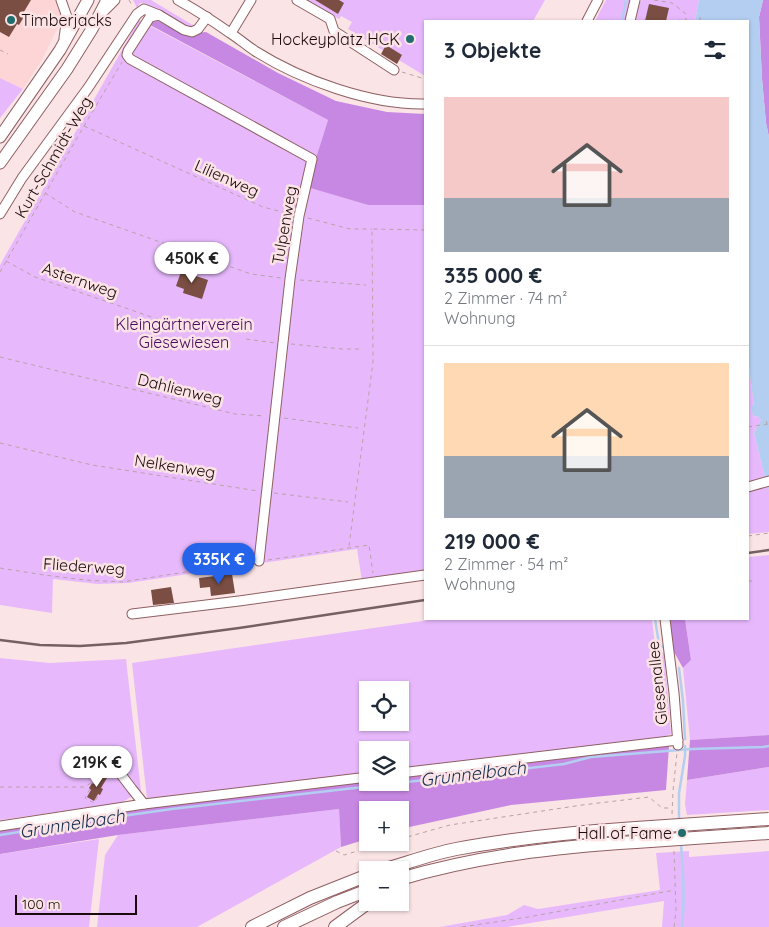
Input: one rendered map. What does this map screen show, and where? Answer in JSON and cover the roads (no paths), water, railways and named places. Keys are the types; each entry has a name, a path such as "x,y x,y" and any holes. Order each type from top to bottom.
{"highway":[{"path":"409,862 484,844 571,832 769,818"},
{"path":"409,876 456,864 552,848 769,833"},
{"path":"409,880 421,873"},
{"path":"252,927 310,898 359,879"},
{"path":"284,927 359,893"},
{"path":"335,927 359,909"}],"main road":[{"path":"0,137 60,50 88,0"},
{"path":"0,162 67,69 108,0"}],"street":[{"path":"60,0 66,17 64,38 60,50"},
{"path":"102,13 115,0"},
{"path":"178,0 231,33 254,51 319,83 368,98 424,104"},
{"path":"231,33 252,0"},
{"path":"297,0 330,20 334,30 394,70"},
{"path":"588,20 598,0"},
{"path":"630,20 635,0"},
{"path":"0,214 22,178 88,88 137,14 144,8 184,30 192,32 198,29 207,17"},
{"name":"Tulpenweg","path":"159,15 150,17 136,38 127,55 130,59 312,159 299,216 290,279 259,561"},
{"path":"749,486 769,481"},
{"path":"132,614 424,575"},
{"name":"Giesenallee","path":"409,772 678,746 665,620"},
{"path":"116,768 144,804"},
{"path":"0,826 144,804 359,778"}],"water":[{"path":"699,0 763,0 759,17 762,79 769,137 769,490 754,433 761,420 759,417 753,416 751,406 754,405 749,368 749,20 695,20"}],"waterway":[{"path":"622,20 626,0"},
{"path":"655,620 659,644 663,647"},
{"path":"679,668 685,739"},
{"path":"679,821 679,793 685,746"},
{"name":"Grunnelbach","path":"0,835 172,809 564,764 591,757 692,749 769,746"},
{"path":"681,844 684,896 682,927"}],"railway":[{"path":"749,553 769,550"},
{"path":"0,640 40,645 80,646 126,643 424,600"}],"place":[{"name":"Timberjacks","path":"11,20"},
{"name":"Hockeyplatz HCK","path":"410,39"},
{"name":"Hall of Fame","path":"682,833"}],"park label":[{"name":"Kleingärtnerverein Giesewiesen","path":"184,333"}]}
